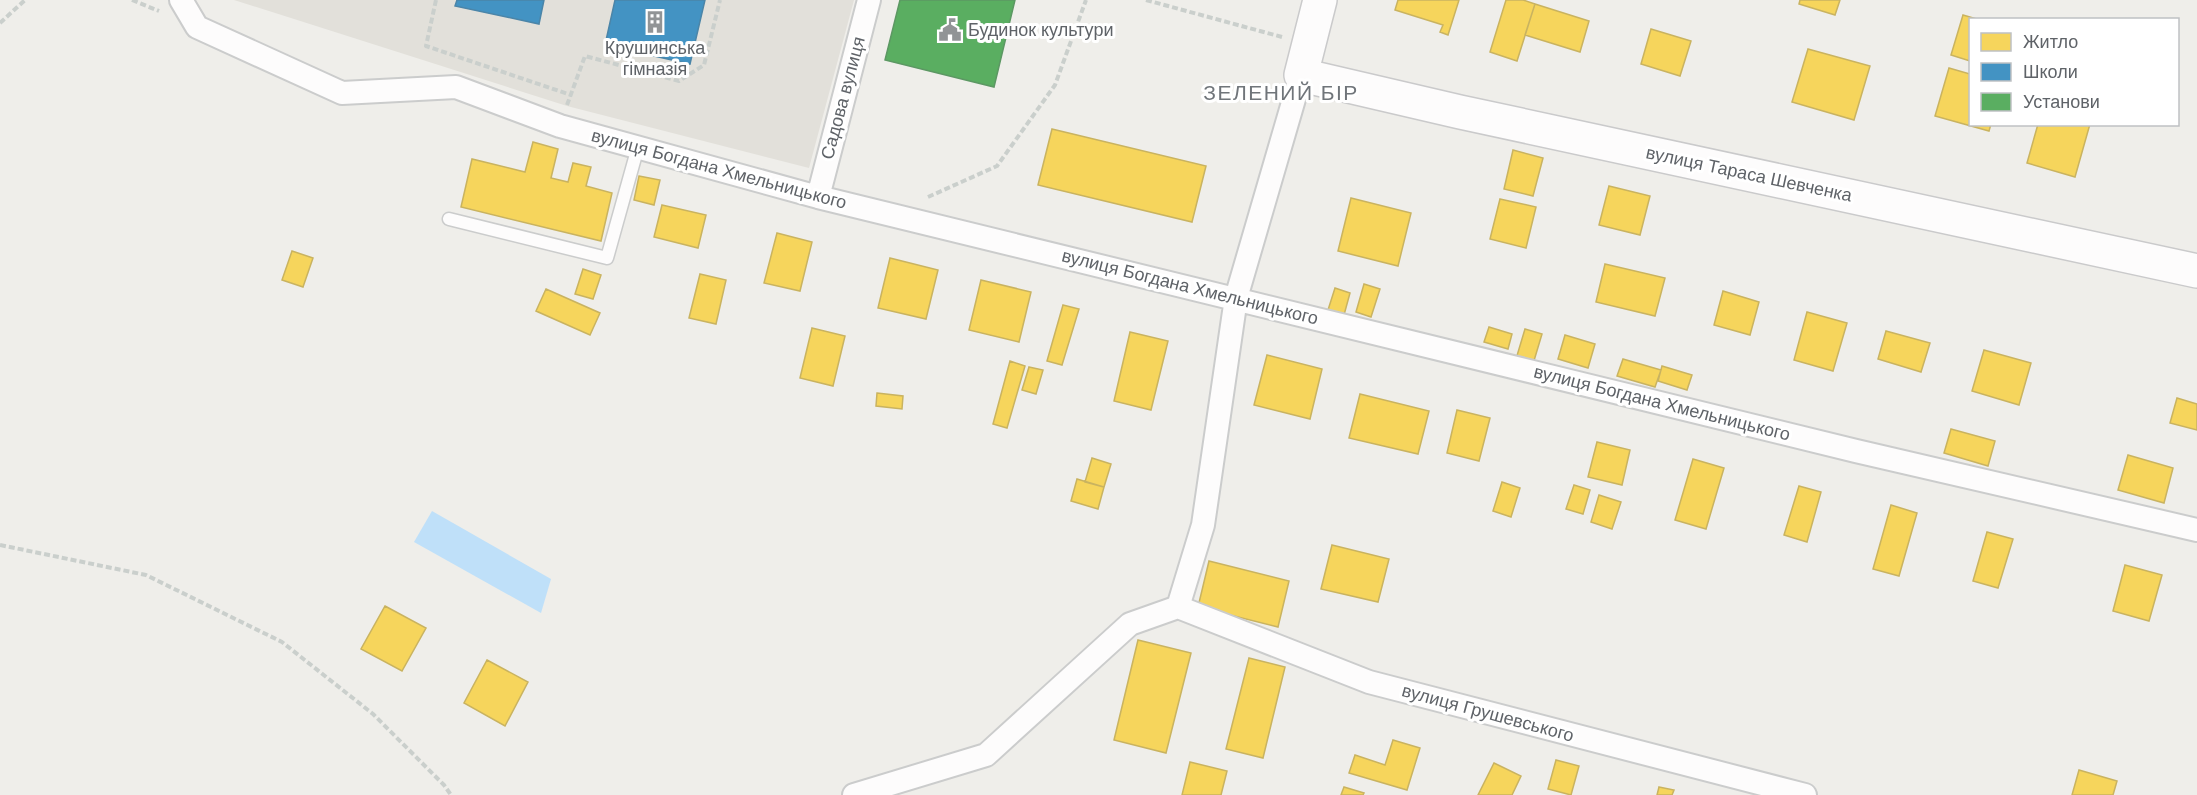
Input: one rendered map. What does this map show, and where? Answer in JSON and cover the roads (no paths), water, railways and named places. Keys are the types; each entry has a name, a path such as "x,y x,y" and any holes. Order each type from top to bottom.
{"street":[{"name":"вулиця Богдана Хмельницького","path":"181,0 197,27 342,93 456,87 560,126 818,197 1856,451 2197,530"},
{"name":"Садова вулиця","path":"818,197 869,0"},
{"path":"854,795 986,755 1130,624 1178,607 1203,525 1236,298 1305,60 1320,0"},
{"name":"вулиця Тараса Шевченка","path":"1305,60 1460,112 2197,271"},
{"name":"вулиця Грушевського","path":"1178,607 1369,682 1805,795"}],"lane":[{"path":"449,219 607,258 638,147"}],"water":[{"path":"432,511 551,579 541,613 414,542"}],"place":[{"name":"Крушинська гімназія","path":"655,22"},
{"name":"Будинок культури","path":"950,30"}],"district":[{"name":"ЗЕЛЕНИЙ БІР","path":"1281,93"}]}
